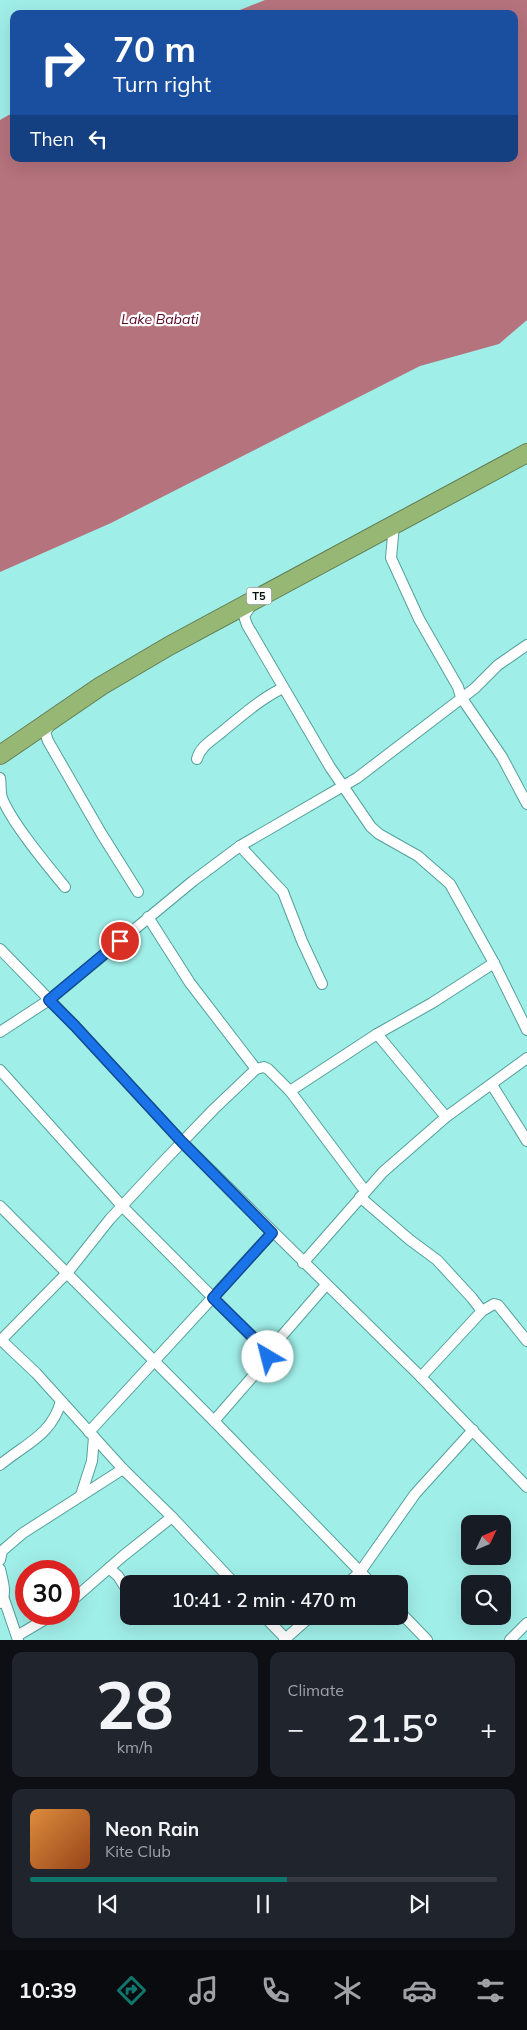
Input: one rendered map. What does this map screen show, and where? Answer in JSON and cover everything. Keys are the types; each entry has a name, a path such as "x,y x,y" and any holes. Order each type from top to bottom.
{"highway":[{"name":"T5","path":"0,755 57,715 135,666 255,599 527,453"}],"street":[{"path":"394,524 392,558 419,618 458,687 461,697 502,757 527,804"},
{"path":"255,599 244,616 254,638 343,787 371,827 379,834 418,856 450,884 494,963 527,1030"},
{"path":"0,1032 49,1000 193,881 240,846 343,787 461,697 498,665 527,645"},
{"path":"197,759 200,751 207,744 243,714 266,697 283,688"},
{"path":"57,715 45,732 48,741 101,833 138,892"},
{"path":"0,778 2,797 8,808 65,887"},
{"path":"240,846 284,892 302,941 322,984"},
{"path":"148,918 190,983 256,1069"},
{"path":"0,949 75,1026 182,1142 272,1233 421,1378 527,1487"},
{"path":"290,1091 377,1034 432,1003 494,963"},
{"path":"377,1034 446,1117"},
{"path":"303,1263 383,1172 446,1117 527,1058"},
{"path":"227,1575 172,1516 123,1469 36,1373 0,1340 66,1273 122,1206 182,1142 256,1069 266,1068 290,1091 362,1194 410,1240 437,1260 482,1310"},
{"path":"0,1070 122,1206 266,1350 268,1357 266,1361 214,1421"},
{"path":"492,1085 527,1141"},
{"path":"0,1206 214,1421 363,1575"},
{"path":"81,1495 90,1472 91,1435 154,1362 272,1233"},
{"path":"266,1350 280,1338 326,1285"},
{"path":"421,1378 482,1310 494,1304 498,1305 527,1340"},
{"path":"0,1465 49,1426 54,1420 60,1401"},
{"path":"357,1575 415,1494 472,1430"},
{"path":"1,1553 23,1533 123,1469"},
{"path":"80,1594 172,1516"},
{"path":"109,1568 120,1579"},
{"path":"0,1570 5,1593 2,1601 18,1638 38,1625"},
{"path":"408,1621 426,1640"},
{"path":"510,1640 527,1624"},
{"path":"275,1625 290,1638 302,1625"}],"water":[{"name":"Lake Babati","path":"265,0 527,0 527,320 499,344 420,366 111,523 0,572 0,120 10,114 10,162 518,162 518,10 240,10"}],"route":[{"path":"120,941 49,1000 182,1142 272,1233 213,1298 266,1350 268,1357"}]}
